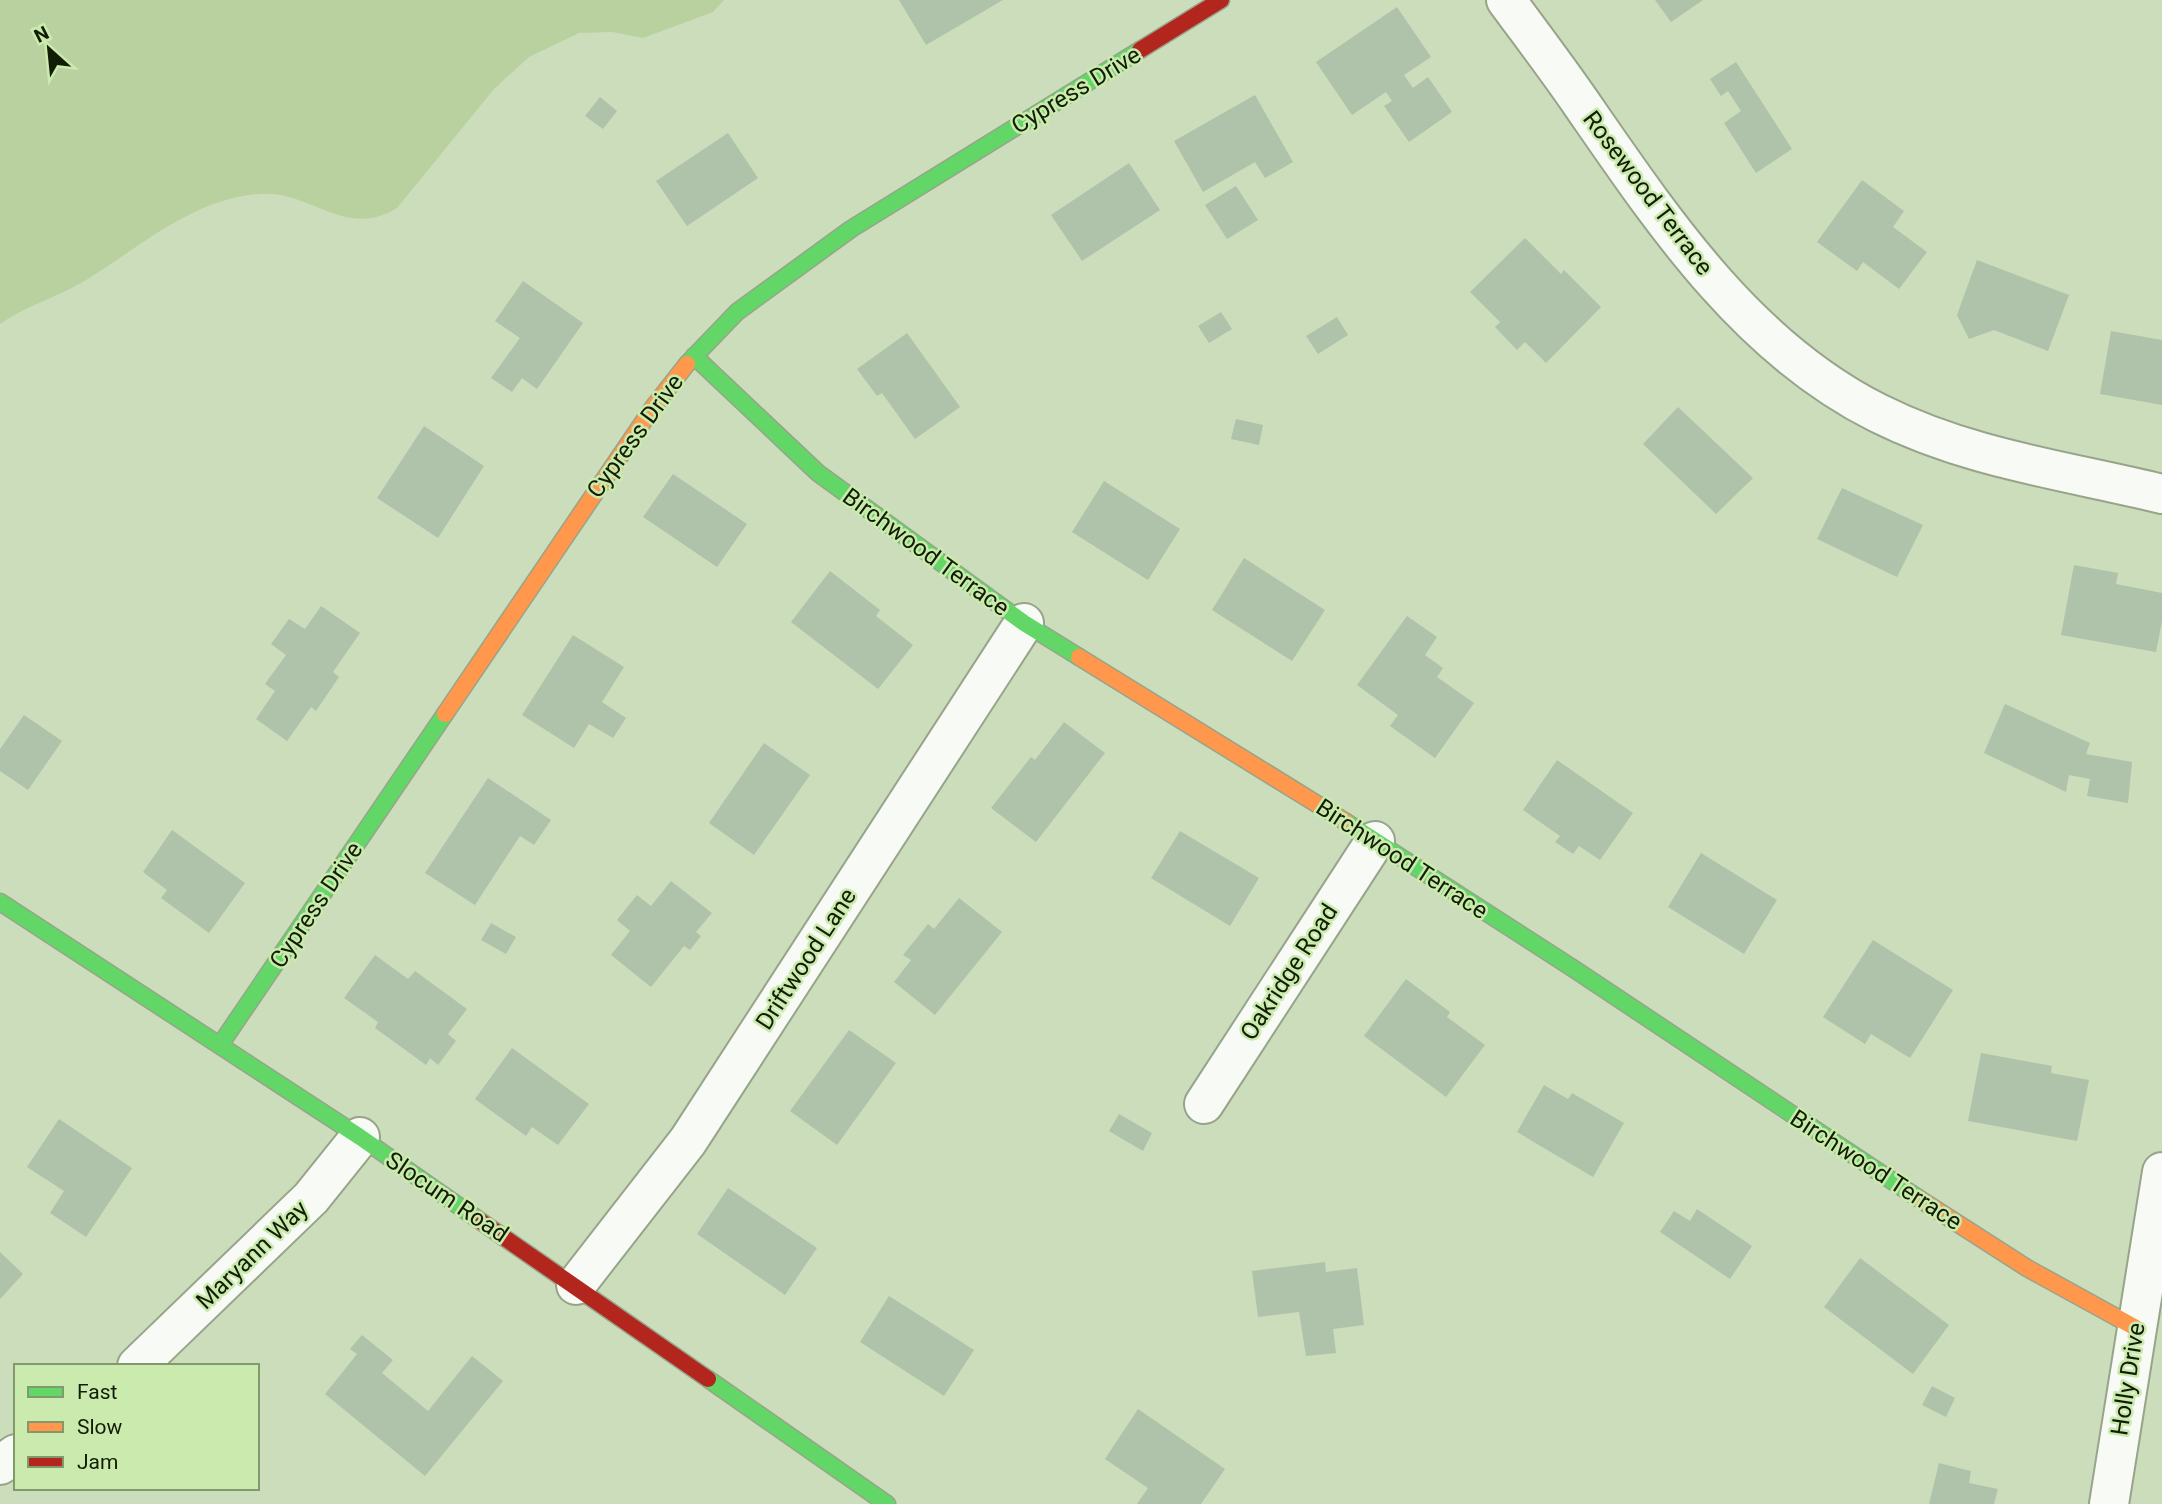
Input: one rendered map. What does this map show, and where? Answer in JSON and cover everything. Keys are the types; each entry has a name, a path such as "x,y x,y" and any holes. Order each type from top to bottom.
{"street":[{"name":"Cypress Drive","path":"220,1045 654,406 694,356 737,312 851,229 1221,0"},
{"name":"Rosewood Terrace","path":"1506,0 1656,211 1698,264 1748,316 1817,375 1878,413 1978,452 2040,470 2162,494"},
{"name":"Birchwood Terrace","path":"694,356 818,473 1024,624 1375,841 2027,1268 2136,1328"},
{"name":"Driftwood Lane","path":"576,1285 688,1141 1024,624"},
{"name":"Oakridge Road","path":"1204,1104 1375,841"},
{"name":"Slocum Road","path":"0,902 360,1137 887,1504"},
{"name":"Maryann Way","path":"139,1364 311,1198 360,1137"},
{"name":"Holly Drive","path":"2109,1504 2162,1172"}],"green space":[{"path":"0,0 724,0 713,12 643,38 612,32 579,33 529,57 494,89 397,208 361,219 344,217 296,199 260,194 211,205 166,228 81,283 0,324"}],"building":[{"path":"899,0 1003,0 926,45"},
{"path":"1655,0 1703,0 1671,22"},
{"path":"1397,7 1431,57 1404,75 1413,88 1428,77 1452,112 1409,142 1384,106 1392,101 1386,92 1352,115 1316,62"},
{"path":"1736,62 1792,149 1756,173 1724,123 1741,111 1728,91 1721,96 1710,79"},
{"path":"1255,95 1293,162 1265,178 1255,162 1203,192 1174,141"},
{"path":"600,97 617,111 603,129 585,116"},
{"path":"728,133 758,178 687,226 656,181"},
{"path":"1129,163 1160,210 1082,261 1051,215"},
{"path":"1862,180 1904,211 1893,227 1927,252 1899,289 1863,262 1857,271 1817,242"},
{"path":"1236,186 1258,220 1227,239 1205,205"},
{"path":"1525,238 1561,274 1564,270 1601,307 1546,363 1525,342 1517,350 1495,327 1500,322 1470,292"},
{"path":"1977,260 2069,295 2048,351 1994,330 1969,339 1957,315"},
{"path":"523,281 583,323 537,389 522,378 512,392 491,378 520,338 495,321"},
{"path":"1221,312 1232,329 1209,343 1198,326"},
{"path":"1337,317 1348,335 1318,354 1306,336"},
{"path":"2111,331 2162,340 2162,405 2100,394"},
{"path":"907,333 960,407 915,439 882,393 877,396 857,369"},
{"path":"1678,407 1753,478 1716,514 1643,444"},
{"path":"1236,419 1263,425 1259,445 1231,439"},
{"path":"424,426 484,466 438,538 377,498"},
{"path":"673,474 747,524 717,567 643,517"},
{"path":"1104,481 1180,529 1148,580 1072,532"},
{"path":"1842,488 1923,525 1897,577 1817,539"},
{"path":"1244,558 1325,610 1292,661 1212,610"},
{"path":"2074,565 2118,573 2116,584 2162,593 2162,621 2156,652 2061,635"},
{"path":"830,571 880,610 876,616 913,645 878,689 791,622"},
{"path":"321,606 360,633 333,672 339,677 316,711 311,707 287,741 256,719 275,691 265,684 286,655 271,644 289,619 305,629"},
{"path":"1407,616 1437,637 1425,655 1443,668 1437,677 1474,703 1435,758 1390,726 1398,715 1357,685"},
{"path":"573,635 624,667 602,702 626,718 613,738 589,724 574,748 522,715"},
{"path":"2005,704 2090,743 2086,754 2132,762 2128,803 2087,796 2090,779 2069,775 2066,792 1984,753"},
{"path":"24,715 62,741 28,790 0,771 0,749"},
{"path":"1064,722 1105,753 1036,842 991,808 1031,757 1035,760"},
{"path":"764,743 810,775 754,855 709,823"},
{"path":"1557,760 1633,813 1600,860 1579,846 1573,854 1555,842 1560,836 1523,810"},
{"path":"488,778 551,820 534,845 520,836 475,905 425,873"},
{"path":"172,830 245,883 209,933 161,898 167,890 143,872"},
{"path":"1180,831 1259,878 1230,926 1151,878"},
{"path":"1701,853 1777,900 1744,954 1668,907"},
{"path":"671,881 712,913 696,932 701,936 690,950 684,946 651,987 611,955 630,931 617,920 637,895 651,906"},
{"path":"959,898 1002,932 935,1015 894,982 911,960 903,955 928,924 934,929"},
{"path":"491,923 516,937 506,954 481,940"},
{"path":"1873,940 1953,990 1910,1058 1871,1034 1865,1044 1823,1017"},
{"path":"375,955 408,979 415,971 467,1009 448,1034 456,1041 438,1065 430,1058 426,1065 375,1028 378,1022 344,998"},
{"path":"1406,979 1450,1012 1447,1017 1485,1045 1446,1097 1364,1036"},
{"path":"849,1030 896,1063 837,1145 790,1111"},
{"path":"512,1048 589,1104 558,1145 532,1127 526,1136 475,1099"},
{"path":"1981,1053 2052,1066 2051,1073 2089,1080 2077,1141 1968,1121"},
{"path":"1544,1085 1568,1099 1572,1093 1624,1123 1593,1177 1517,1132"},
{"path":"1119,1114 1152,1133 1143,1151 1109,1131"},
{"path":"59,1119 132,1168 86,1237 50,1213 64,1191 27,1167"},
{"path":"728,1188 817,1248 785,1295 697,1234"},
{"path":"1697,1209 1752,1246 1730,1279 1660,1232 1674,1211 1690,1221"},
{"path":"0,1252 23,1274 0,1299"},
{"path":"1860,1258 1949,1325 1913,1374 1824,1307"},
{"path":"1325,1262 1326,1272 1357,1268 1364,1325 1333,1329 1336,1353 1306,1356 1299,1312 1258,1317 1252,1271"},
{"path":"889,1296 974,1350 944,1396 860,1342"},
{"path":"362,1335 393,1360 382,1373 428,1411 472,1356 503,1381 425,1476 325,1394 357,1354 350,1349"},
{"path":"1932,1386 1955,1398 1946,1417 1922,1405"},
{"path":"1138,1409 1225,1469 1201,1504 1137,1504 1148,1488 1105,1459"},
{"path":"1939,1463 1971,1471 1969,1483 1998,1489 1994,1504 1929,1504"}],"traffic: fast":[{"path":"687,364 737,312 851,229 1140,50"},
{"path":"694,356 818,473 1024,623 1079,657"},
{"path":"220,1045 445,714"},
{"path":"1346,822 1574,969 1918,1198"},
{"path":"0,902 360,1137 476,1218"},
{"path":"708,1379 887,1504"}],"traffic: slow":[{"path":"445,714 654,406 687,364"},
{"path":"1079,657 1346,822"},
{"path":"1918,1198 2027,1268 2136,1328"}],"traffic: jam":[{"path":"1140,50 1221,0"},
{"path":"476,1218 708,1379"}]}
